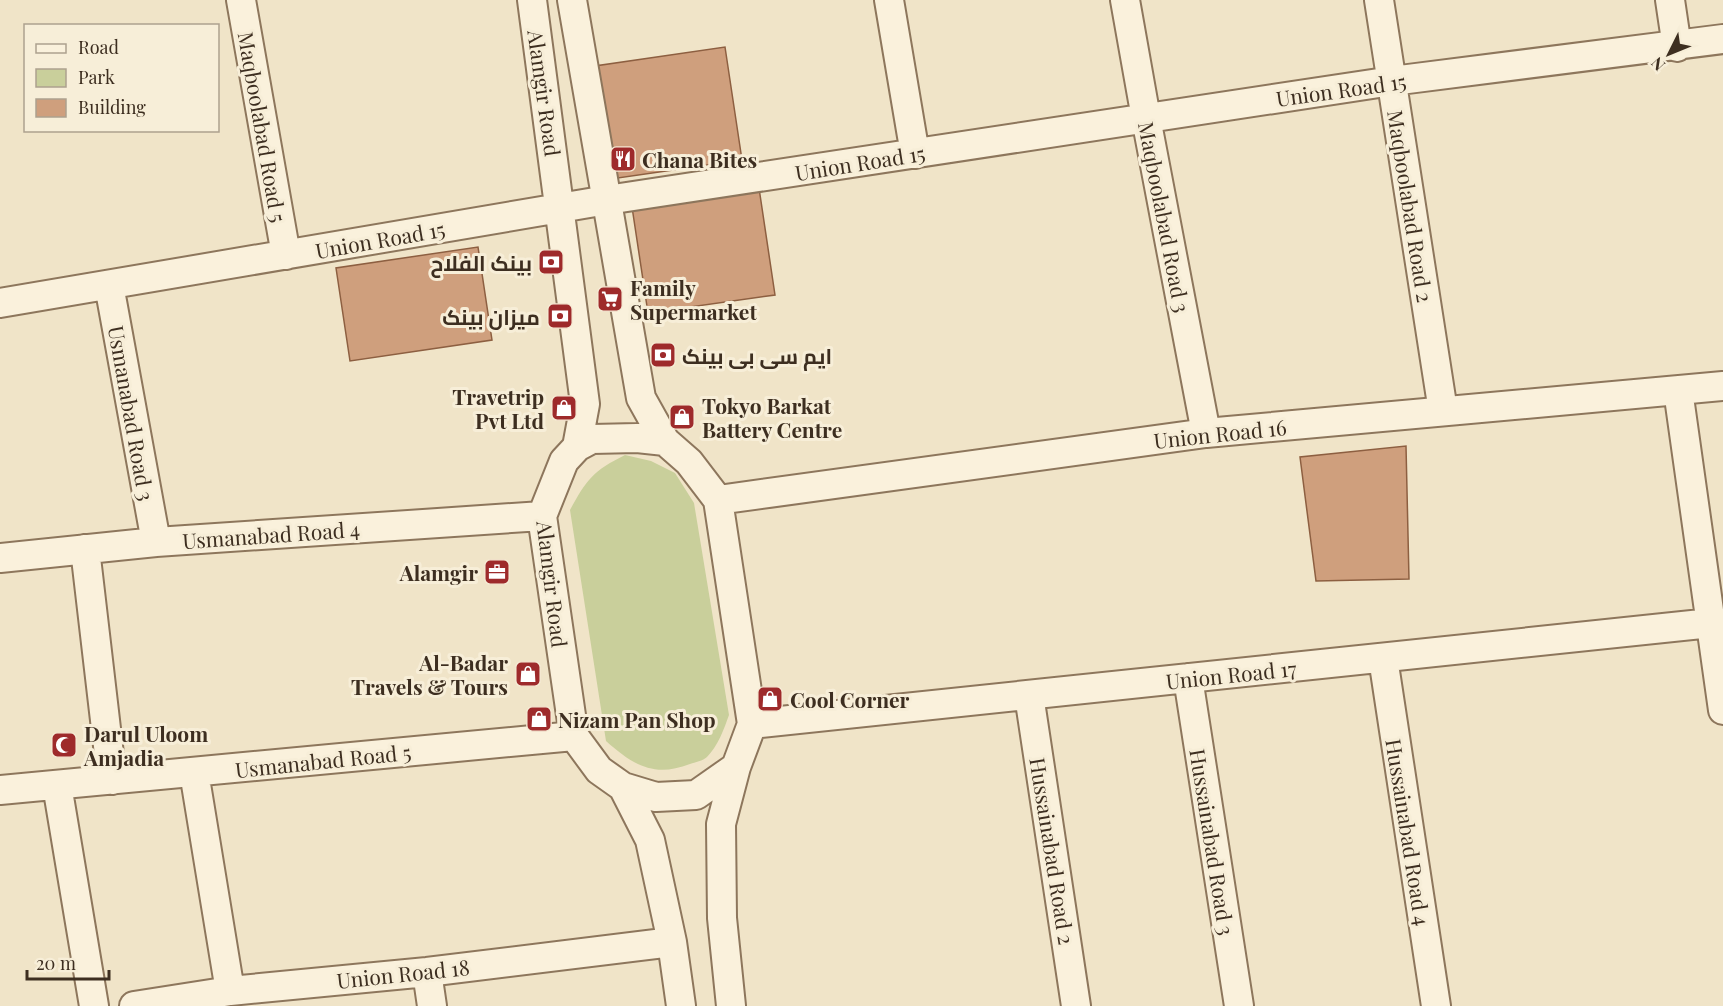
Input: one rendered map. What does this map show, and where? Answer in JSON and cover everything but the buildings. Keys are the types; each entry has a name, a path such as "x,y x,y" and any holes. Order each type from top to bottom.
{"street":[{"name":"Maqboolabad Road 5","path":"241,0 286,255"},
{"name":"Alamgir Road","path":"532,0 585,404 577,447 564,461 542,516 574,736 599,770 623,787 650,840 672,942 681,1006"},
{"name":"Alamgir Road","path":"572,0 641,398 665,441 690,462 718,500 752,724 736,767 721,824 722,918 731,1006"},
{"path":"889,0 915,154"},
{"name":"Maqboolabad Road 3","path":"1125,0 1206,433"},
{"name":"Maqboolabad Road 2","path":"1379,0 1443,411"},
{"path":"1670,0 1677,47"},
{"name":"Union Road 15","path":"0,303 607,200 1392,81 1677,47 1723,39"},
{"name":"Usmanabad Road 3","path":"109,285 156,542"},
{"name":"Union Road 16","path":"718,500 1206,433 1723,386"},
{"path":"1678,390 1723,710"},
{"path":"577,447 592,439 637,438 665,441"},
{"name":"Usmanabad Road 4","path":"0,558 156,542 542,516"},
{"path":"85,549 112,780"},
{"name":"Union Road 17","path":"752,724 1711,623"},
{"name":"Hussainabad Road 4","path":"1383,658 1436,1006"},
{"name":"Hussainabad Road 3","path":"1188,678 1239,1006"},
{"name":"Hussainabad Road 2","path":"1029,695 1076,1006"},
{"name":"Usmanabad Road 5","path":"0,790 574,736"},
{"path":"623,787 656,796 696,795 736,767"},
{"path":"194,772 230,991"},
{"path":"57,785 94,1006"},
{"name":"Union Road 18","path":"134,1006 230,991 427,972 672,942"},
{"path":"427,972 432,1006"}],"green space":[{"path":"625,455 651,461 675,473 694,503 729,715 723,732 707,757 665,770 635,763 606,741 570,510 581,491 598,471"}],"place":[{"name":"Chana Bites","path":"623,159"},
{"name":"بینک الفلاح","path":"551,262"},
{"name":"Family Supermarket","path":"610,299"},
{"name":"میزان بینک","path":"560,316"},
{"name":"ایم سی بی بینک","path":"663,355"},
{"name":"Travetrip Pvt Ltd","path":"564,408"},
{"name":"Tokyo Barkat Battery Centre","path":"682,417"},
{"name":"Alamgir","path":"497,572"},
{"name":"Al-Badar Travels & Tours","path":"528,674"},
{"name":"Cool Corner","path":"770,699"},
{"name":"Nizam Pan Shop","path":"539,719"},
{"name":"Darul Uloom Amjadia","path":"64,745"}]}
